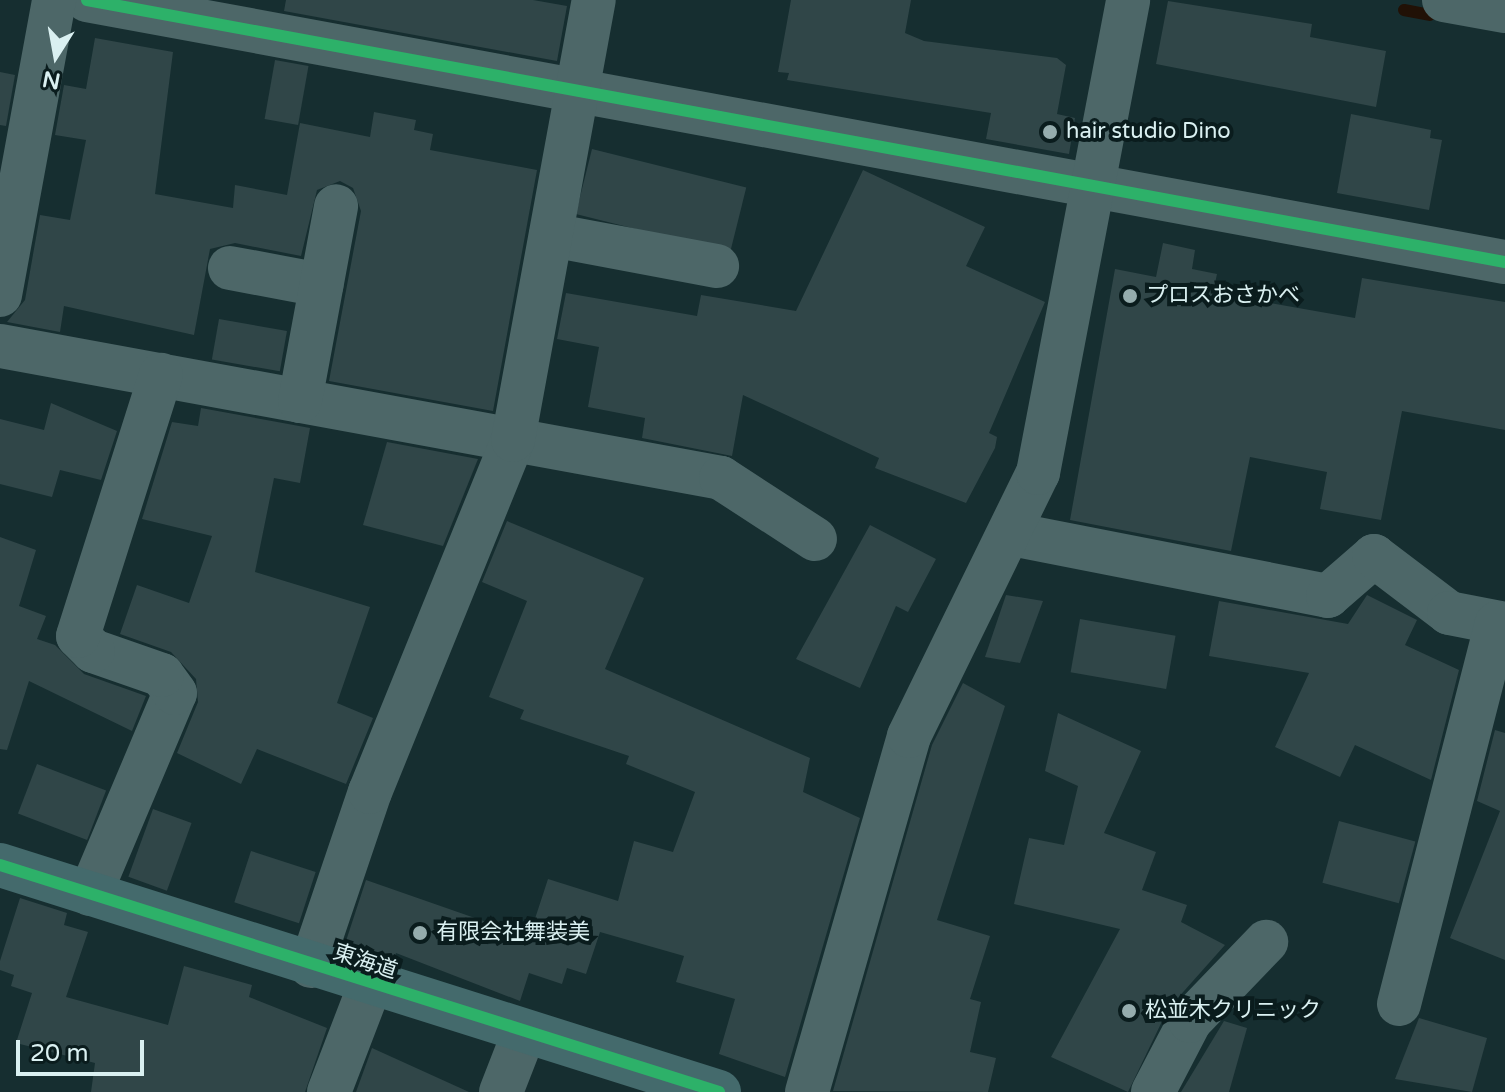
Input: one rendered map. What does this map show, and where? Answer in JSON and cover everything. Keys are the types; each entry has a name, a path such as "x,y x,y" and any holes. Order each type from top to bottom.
{"main road":[{"name":"東海道","path":"0,865 370,985 719,1092"}],"street":[{"path":"0,295 54,0"},
{"path":"87,0 1505,262"},
{"path":"311,966 370,792 513,440 594,0"},
{"path":"807,1092 909,736 1012,534 1050,427 1128,0"},
{"path":"1444,0 1505,11"},
{"path":"300,401 336,206"},
{"path":"551,235 717,266"},
{"path":"230,268 321,285"},
{"path":"0,346 721,478 815,539"},
{"path":"90,894 175,693 162,675 93,651 78,636 161,375"},
{"path":"1012,534 1328,596 1374,556 1449,613 1501,624 1399,1004"},
{"path":"1153,1092 1190,1021 1266,942"},
{"path":"329,1092 370,985"},
{"path":"501,1092 524,1033"}],"building":[{"path":"286,0 533,0 567,6 557,61 284,11"},
{"path":"791,0 911,0 905,33 924,41 1057,58 1066,65 1057,114 1075,118 1069,154 986,139 991,113 787,80 789,73 778,72"},
{"path":"1168,1 1312,24 1310,37 1386,51 1376,107 1156,64"},
{"path":"95,38 173,52 155,194 233,208 235,185 287,195 300,123 370,137 374,112 416,120 414,130 433,134 430,150 537,170 493,411 329,381 361,211 353,188 340,181 317,190 301,256 235,243 210,249 194,335 64,306 60,332 7,322 25,300 40,215 70,220 86,140 55,135 64,85 86,89"},
{"path":"275,60 308,66 298,125 265,119"},
{"path":"0,72 15,75 6,126 0,125"},
{"path":"1351,114 1431,130 1430,138 1442,140 1429,210 1337,193"},
{"path":"592,149 746,187 730,252 576,214"},
{"path":"863,170 985,227 966,266 1045,302 989,433 997,437 995,448 966,503 875,468 879,458 743,395 732,456 642,438 645,418 588,407 599,347 557,339 566,293 697,316 701,295 796,311"},
{"path":"1163,243 1195,250 1192,269 1217,274 1213,293 1355,318 1362,278 1505,302 1505,430 1402,411 1381,520 1320,509 1327,472 1250,457 1231,551 1070,520 1115,269 1156,277"},
{"path":"219,319 287,331 280,371 212,359"},
{"path":"51,403 117,431 101,480 60,470 52,497 0,484 0,419 44,430"},
{"path":"201,408 310,428 300,483 274,478 255,572 370,607 337,703 373,718 346,784 257,749 241,784 177,753 198,702 196,679 171,652 120,634 137,585 189,603 212,536 142,519 172,422 198,426"},
{"path":"387,442 478,459 443,546 363,525"},
{"path":"507,521 644,578 605,669 810,758 803,792 860,818 785,1077 719,1054 735,999 676,982 684,956 600,932 586,974 567,968 562,984 529,973 520,1001 396,953 393,963 344,947 366,880 529,937 548,879 618,901 634,841 673,852 695,792 626,764 629,756 520,719 524,710 489,697 527,601 482,582"},
{"path":"870,525 936,559 908,612 896,606 860,688 796,659"},
{"path":"0,537 36,550 19,606 46,616 37,639 55,645 84,674 146,696 132,731 29,681 7,750 0,749"},
{"path":"1006,595 1043,601 1020,663 985,657"},
{"path":"1367,595 1417,620 1405,645 1459,670 1431,780 1355,745 1340,777 1275,747 1309,673 1209,656 1219,601 1348,624"},
{"path":"1080,619 1176,636 1166,689 1071,672"},
{"path":"963,683 1005,706 937,920 990,936 970,999 981,1002 970,1052 996,1058 988,1092 833,1091 932,745"},
{"path":"1058,713 1141,751 1104,833 1156,852 1142,890 1187,905 1181,922 1225,945 1168,1009 1128,1092 1051,1057 1120,929 1014,904 1029,838 1064,845 1078,786 1045,771"},
{"path":"1495,730 1505,733 1505,960 1450,938 1500,811 1477,801"},
{"path":"37,764 106,791 87,840 18,813"},
{"path":"153,809 192,823 167,891 128,877"},
{"path":"1339,821 1415,841 1399,903 1322,883"},
{"path":"251,851 316,872 299,923 234,902"},
{"path":"20,898 67,913 64,925 88,932 66,997 168,1025 184,966 252,985 249,997 327,1028 305,1092 91,1092 95,1063 16,1043 32,993 11,986 14,975 0,970 0,961"},
{"path":"1419,1018 1487,1038 1472,1092 1395,1079"},
{"path":"1224,1021 1247,1028 1229,1092 1181,1092"},
{"path":"372,1048 469,1092 356,1092"}],"waterway":[{"path":"1404,10 1430,15"}],"cycle path":[{"path":"87,0 1505,262"},
{"path":"0,865 719,1092"}],"place":[{"name":"hair studio Dino","path":"1050,132"},
{"name":"プロスおさかべ","path":"1130,296"},
{"name":"有限会社舞装美","path":"420,933"},
{"name":"松並木クリニック","path":"1129,1011"}]}
